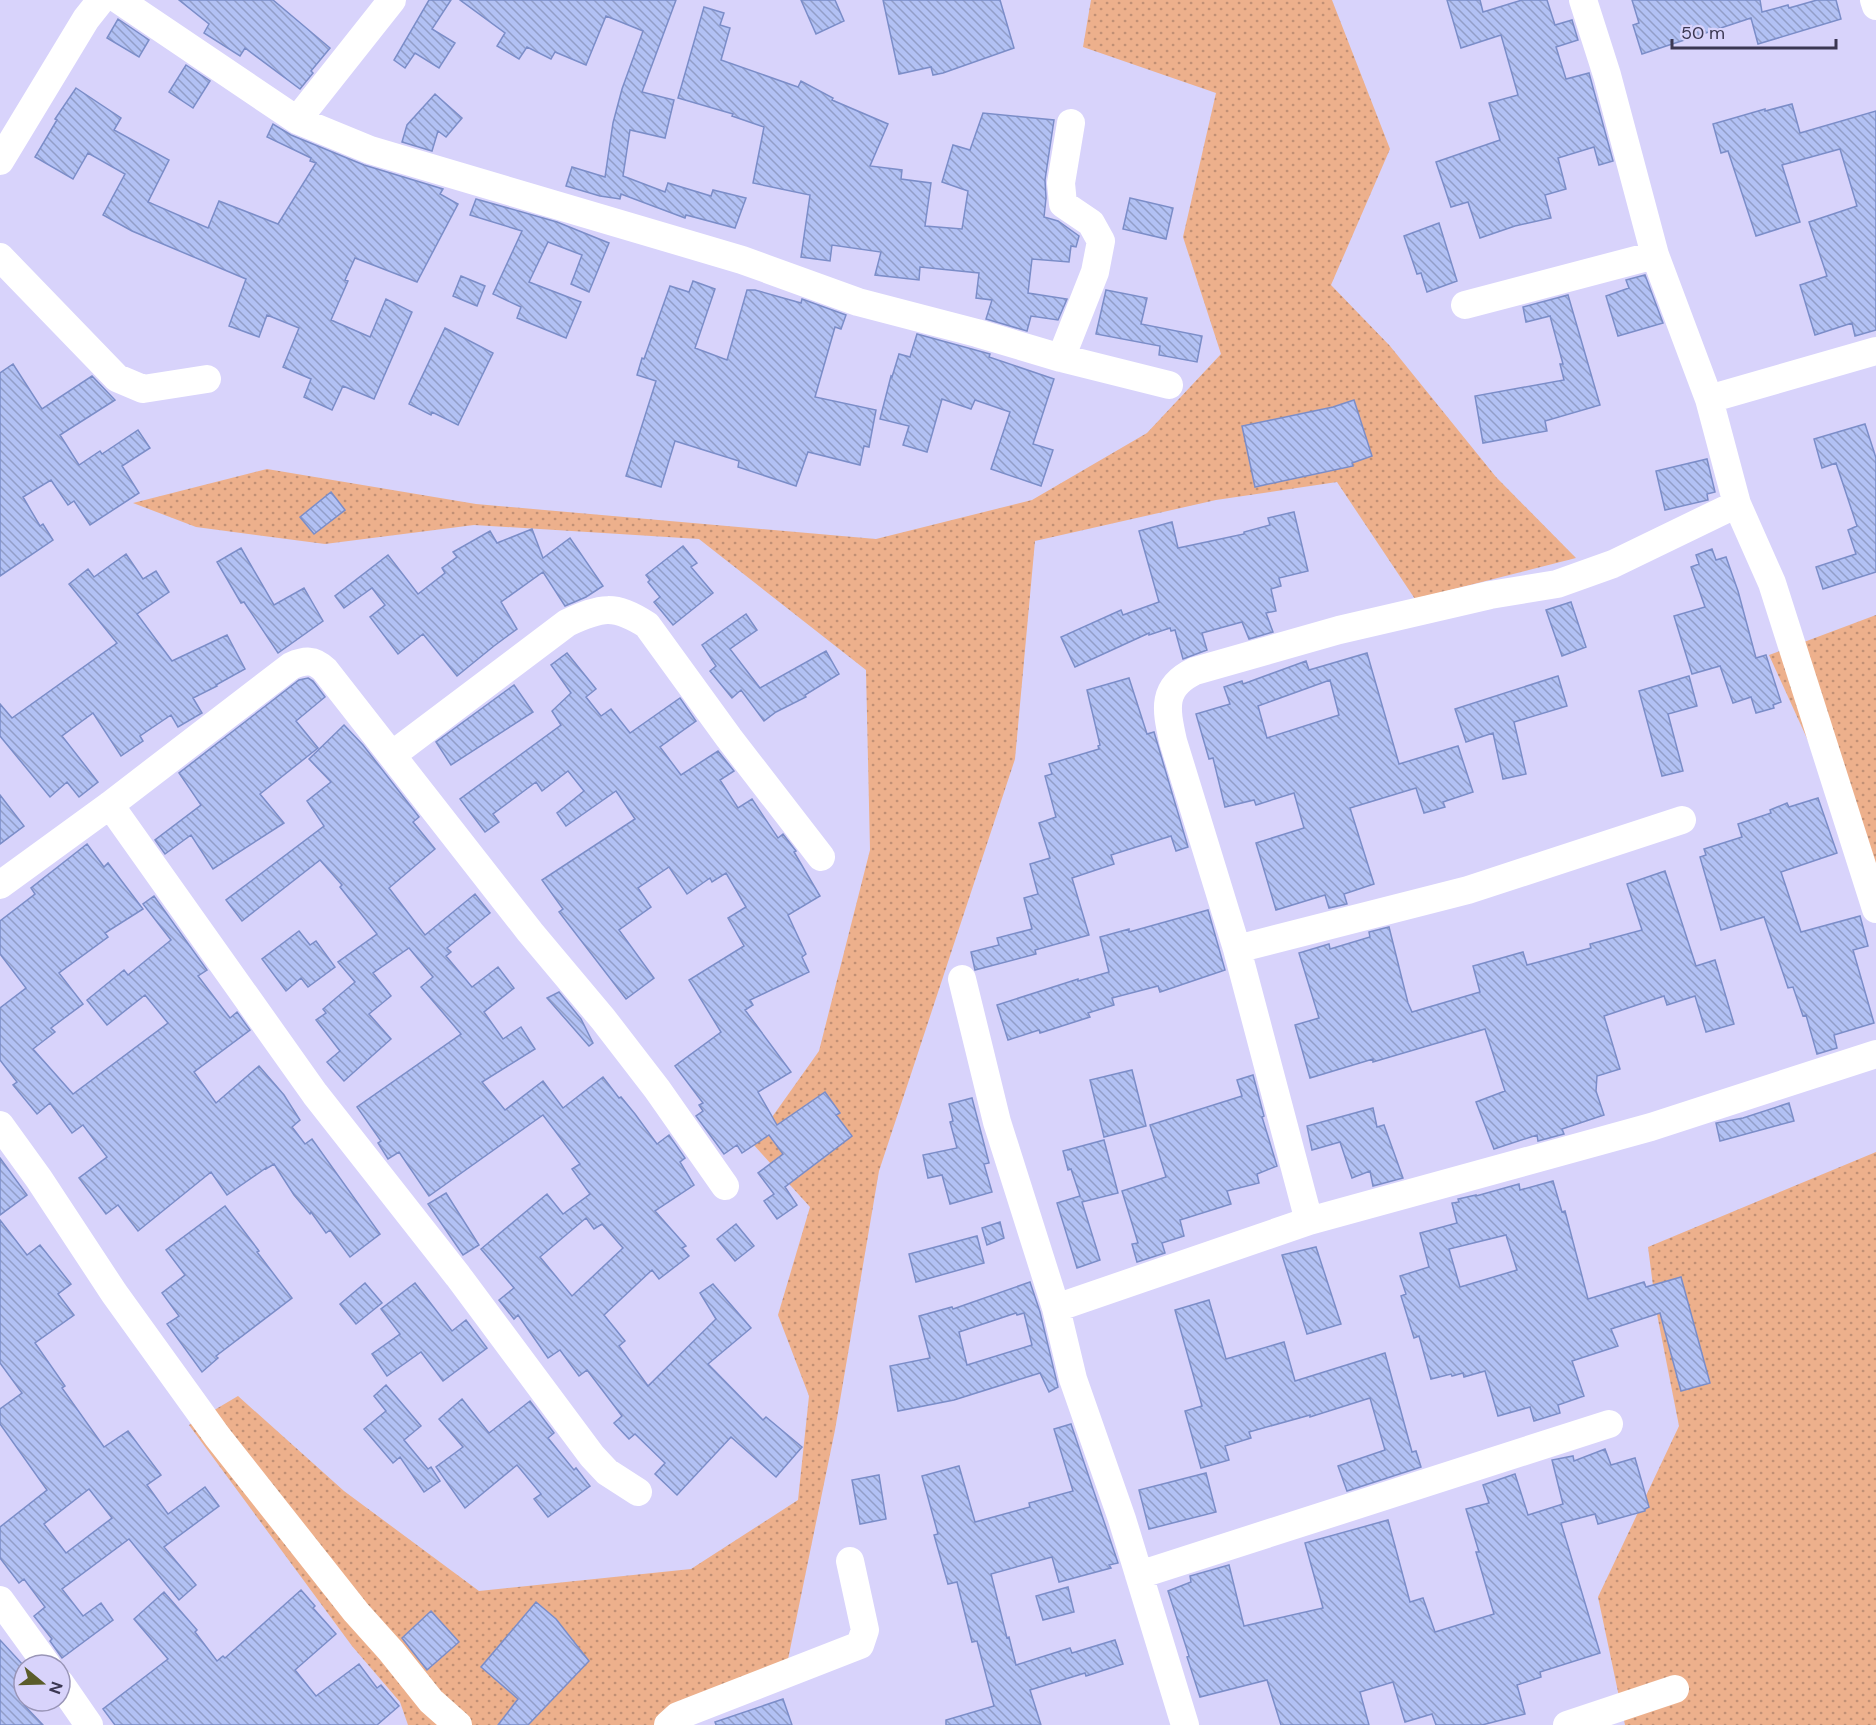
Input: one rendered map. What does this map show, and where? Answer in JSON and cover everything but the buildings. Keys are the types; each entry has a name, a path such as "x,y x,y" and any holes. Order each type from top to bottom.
{"street":[{"path":"0,161 86,19 101,0"},
{"path":"119,0 297,120 370,150 742,260 858,302 1169,385"},
{"path":"297,120 392,0"},
{"path":"1583,0 1608,75 1655,255 1709,399 1737,504 1772,583 1876,909"},
{"path":"1874,0 1876,6"},
{"path":"1061,358 1095,272 1101,241 1091,223 1063,204 1061,183 1071,123"},
{"path":"1465,305 1655,255"},
{"path":"0,257 117,378 143,389 207,379"},
{"path":"1709,399 1876,351"},
{"path":"1309,1221 1237,949 1173,741 1167,717 1171,690 1180,678 1195,671 1339,630 1490,595 1557,584 1613,564 1737,504"},
{"path":"392,755 567,623 594,611 614,610 629,614 647,625 729,738 821,856"},
{"path":"0,885 110,805 291,666 303,661 315,662 325,670 530,932 603,1019 657,1089 725,1186"},
{"path":"110,805 315,1094 458,1276 592,1456 607,1472 638,1492"},
{"path":"1237,949 1468,890 1682,820"},
{"path":"962,979 997,1122 1056,1308 1073,1379 1122,1519 1185,1725"},
{"path":"1056,1308 1309,1221 1651,1127 1876,1054"},
{"path":"0,1125 39,1179 114,1293 216,1436 408,1675 431,1701 458,1725"},
{"path":"1139,1575 1609,1424"},
{"path":"668,1725 678,1716 860,1646 865,1630 850,1561"},
{"path":"0,1600 38,1653"},
{"path":"1567,1725 1675,1689"},
{"path":"72,1700 90,1725"}],"shaded area":[{"path":"1091,0 1332,0 1390,149 1331,285 1390,346 1496,477 1576,558 1415,599 1337,482 1216,500 1035,541 1015,759 879,1171 835,1430 785,1674 680,1725 408,1725 400,1702 352,1646 189,1425 238,1396 344,1491 479,1591 691,1569 798,1500 809,1396 778,1315 810,1207 753,1144 819,1051 870,850 866,670 699,539 474,525 325,544 196,527 133,503 267,469 476,504 876,539 1032,500 1147,433 1221,354 1183,237 1216,93 1083,47"},
{"path":"1876,615 1876,890 1769,655"},
{"path":"1876,1152 1876,1725 1625,1725 1598,1597 1679,1426 1656,1309 1648,1247"}]}
